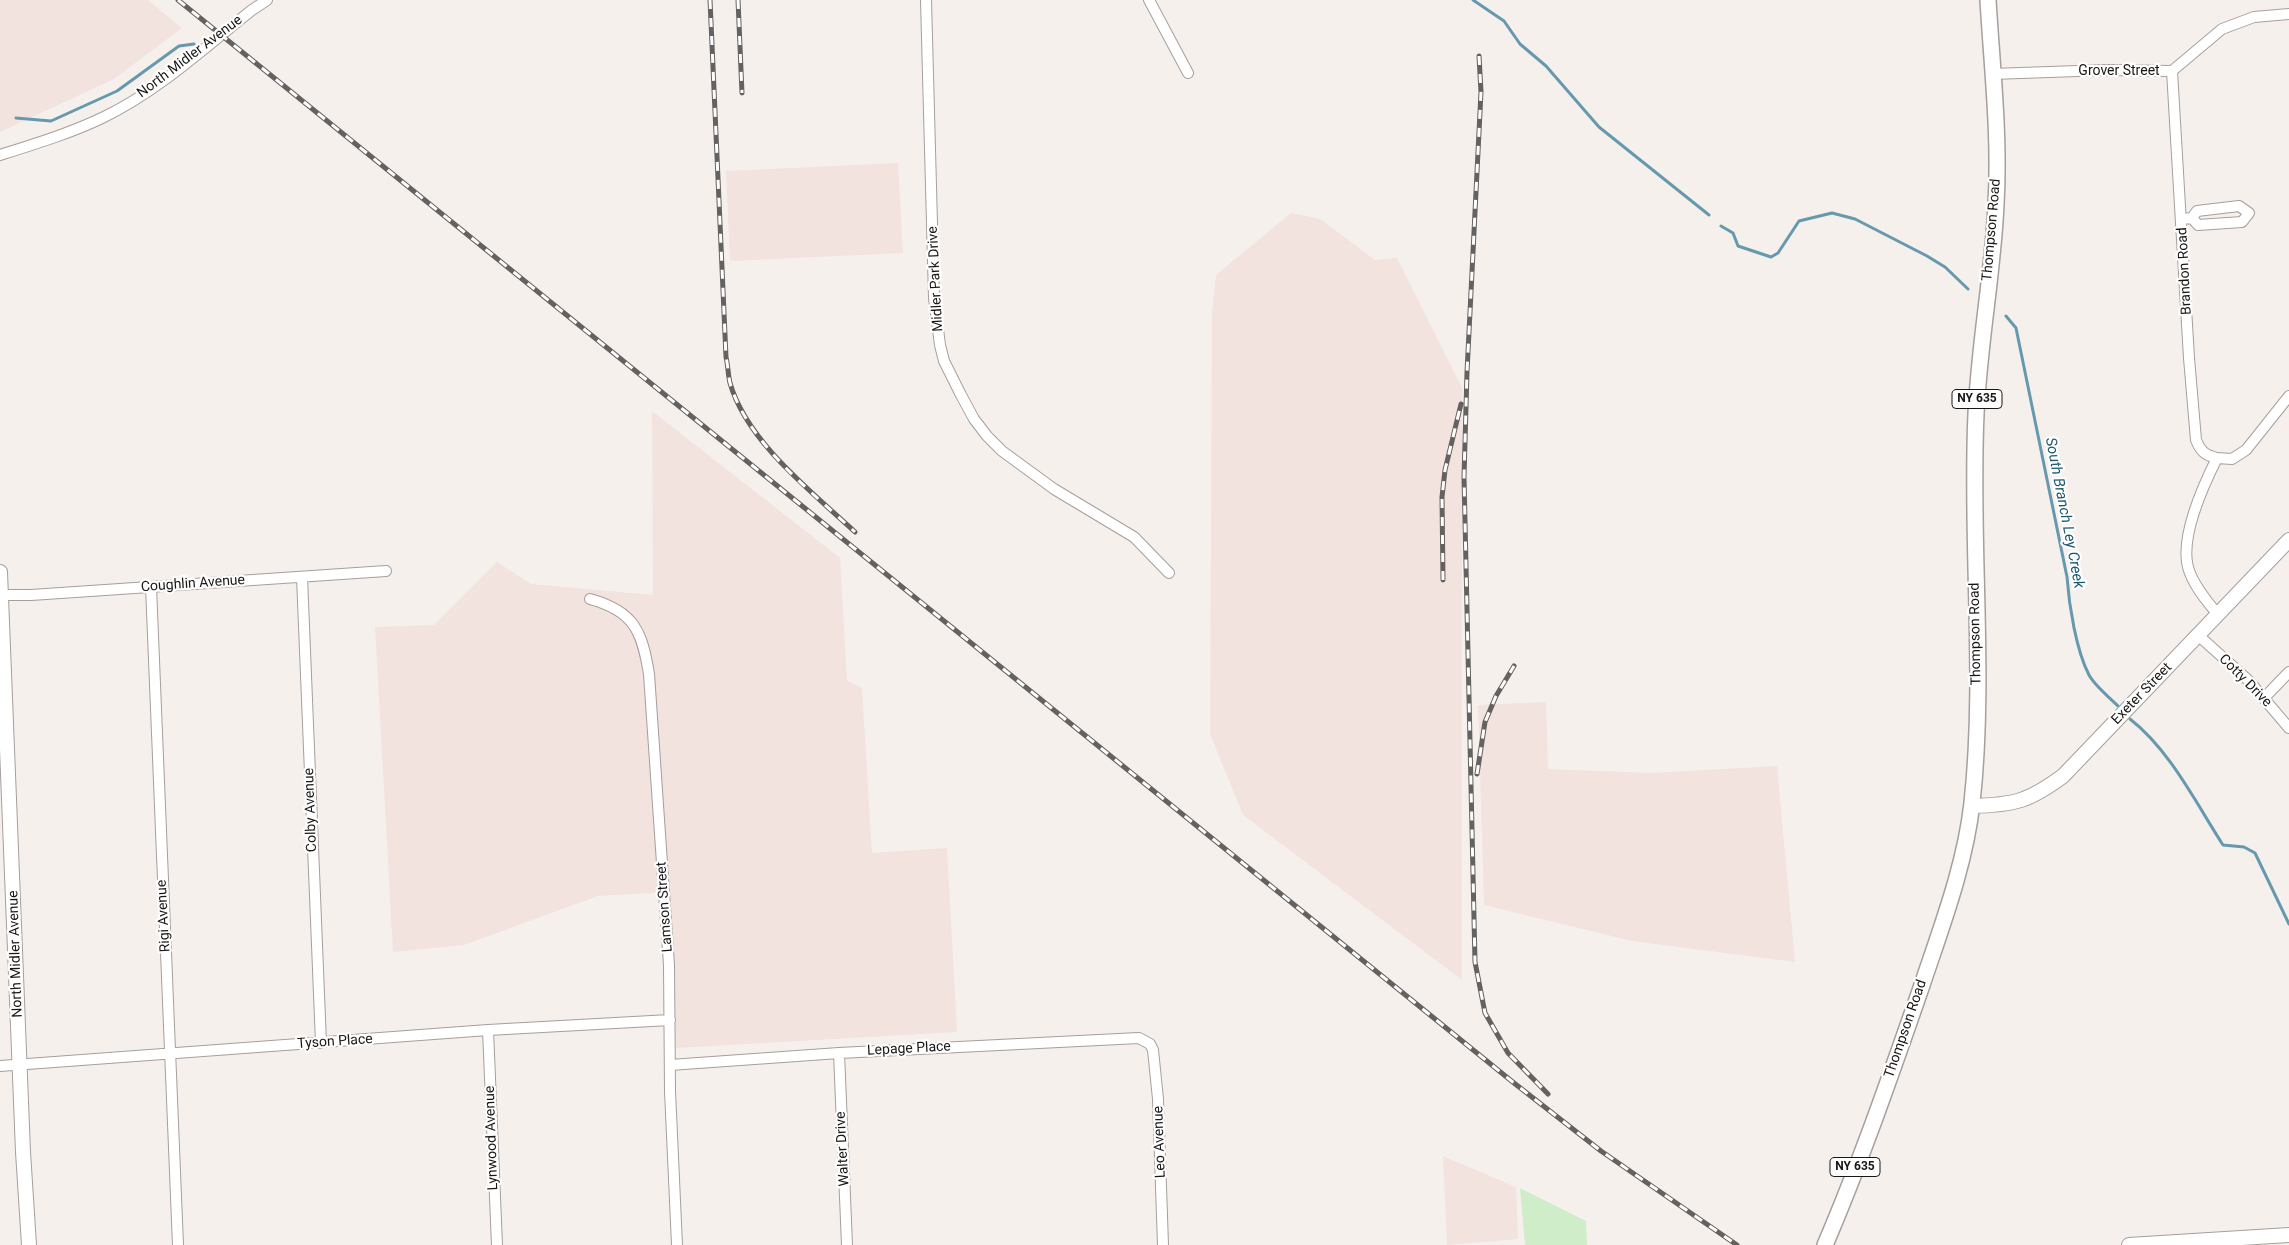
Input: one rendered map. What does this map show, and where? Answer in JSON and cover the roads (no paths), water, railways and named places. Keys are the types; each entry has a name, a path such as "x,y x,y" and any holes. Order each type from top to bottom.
{"main road":[{"name":"Thompson Road","path":"1825,1245 1907,1030 1947,911 1972,806 1978,714 1975,556 1976,415 1980,348 1996,207 1998,147 1988,0"},
{"name":"Exeter Street","path":"1972,806 2006,805 2030,798 2063,776 2289,540"},
{"name":"North Midler Avenue","path":"0,572 19,1065 29,1245"},
{"path":"2129,1245 2289,1235"},
{"path":"2273,1236 2289,1239"}],"street":[{"name":"North Midler Avenue","path":"0,155 31,146 104,117 153,88 267,0"},
{"name":"Midler Park Drive","path":"926,0 934,298 940,344 952,380 974,420 1002,452 1054,489 1134,537 1169,573"},
{"path":"1149,0 1188,73"},
{"name":"Grover Street","path":"1992,74 2096,70 2172,71 2222,29 2254,17 2289,14"},
{"name":"Brandon Road","path":"2172,71 2187,219 2196,440 2200,451 2217,458"},
{"path":"2238,206 2249,213 2242,222 2198,225 2187,219 2197,210 2238,206"},
{"path":"2218,615 2190,574 2186,554 2192,520 2217,458 2232,459 2246,450 2289,396"},
{"name":"Coughlin Avenue","path":"1,595 386,571"},
{"name":"Colby Avenue","path":"302,577 321,1043"},
{"name":"Rigi Avenue","path":"151,587 178,1245"},
{"name":"Lamson Street","path":"590,599 611,605 628,616 646,652 650,684 669,965 670,1065 677,1245"},
{"name":"Cotty Drive","path":"2198,636 2249,681 2289,728"},
{"path":"2264,698 2289,672"},
{"name":"Tyson Place","path":"0,1066 488,1030 670,1020"},
{"name":"Lynwood Avenue","path":"488,1030 496,1245"},
{"name":"Lepage Place","path":"670,1065 839,1053 1122,1037 1139,1038 1147,1041"},
{"name":"Leo Avenue","path":"1147,1041 1154,1050 1158,1099 1163,1245"},
{"name":"Walter Drive","path":"839,1053 848,1245"}],"waterway":[{"name":"South Branch Ley Creek","path":"1473,0 1504,21 1520,44 1546,66 1599,127 1709,215"},
{"path":"16,118 51,121 117,91 179,46 194,44"},
{"name":"South Branch Ley Creek","path":"1721,226 1733,233 1738,246 1771,257 1778,253 1799,221 1832,213 1855,219 1927,256 1945,267 1968,289"},
{"name":"South Branch Ley Creek","path":"2006,316 2016,328 2067,577 2071,614 2080,653 2089,675 2098,687 2118,706"},
{"name":"South Branch Ley Creek","path":"2130,719 2144,731 2169,761 2223,845 2244,847 2255,853 2289,924"}],"railway":[{"path":"178,0 1514,1083 1601,1151 1737,1245"},
{"path":"710,0 726,357 730,383 738,405 766,446 801,483 855,532"},
{"path":"738,0 742,93"},
{"path":"1479,56 1481,92 1467,372 1464,477 1475,962 1485,1013 1508,1053 1548,1094"},
{"path":"1443,580 1442,497 1445,470 1461,404"},
{"path":"1477,774 1485,722 1496,696 1514,666"}]}
